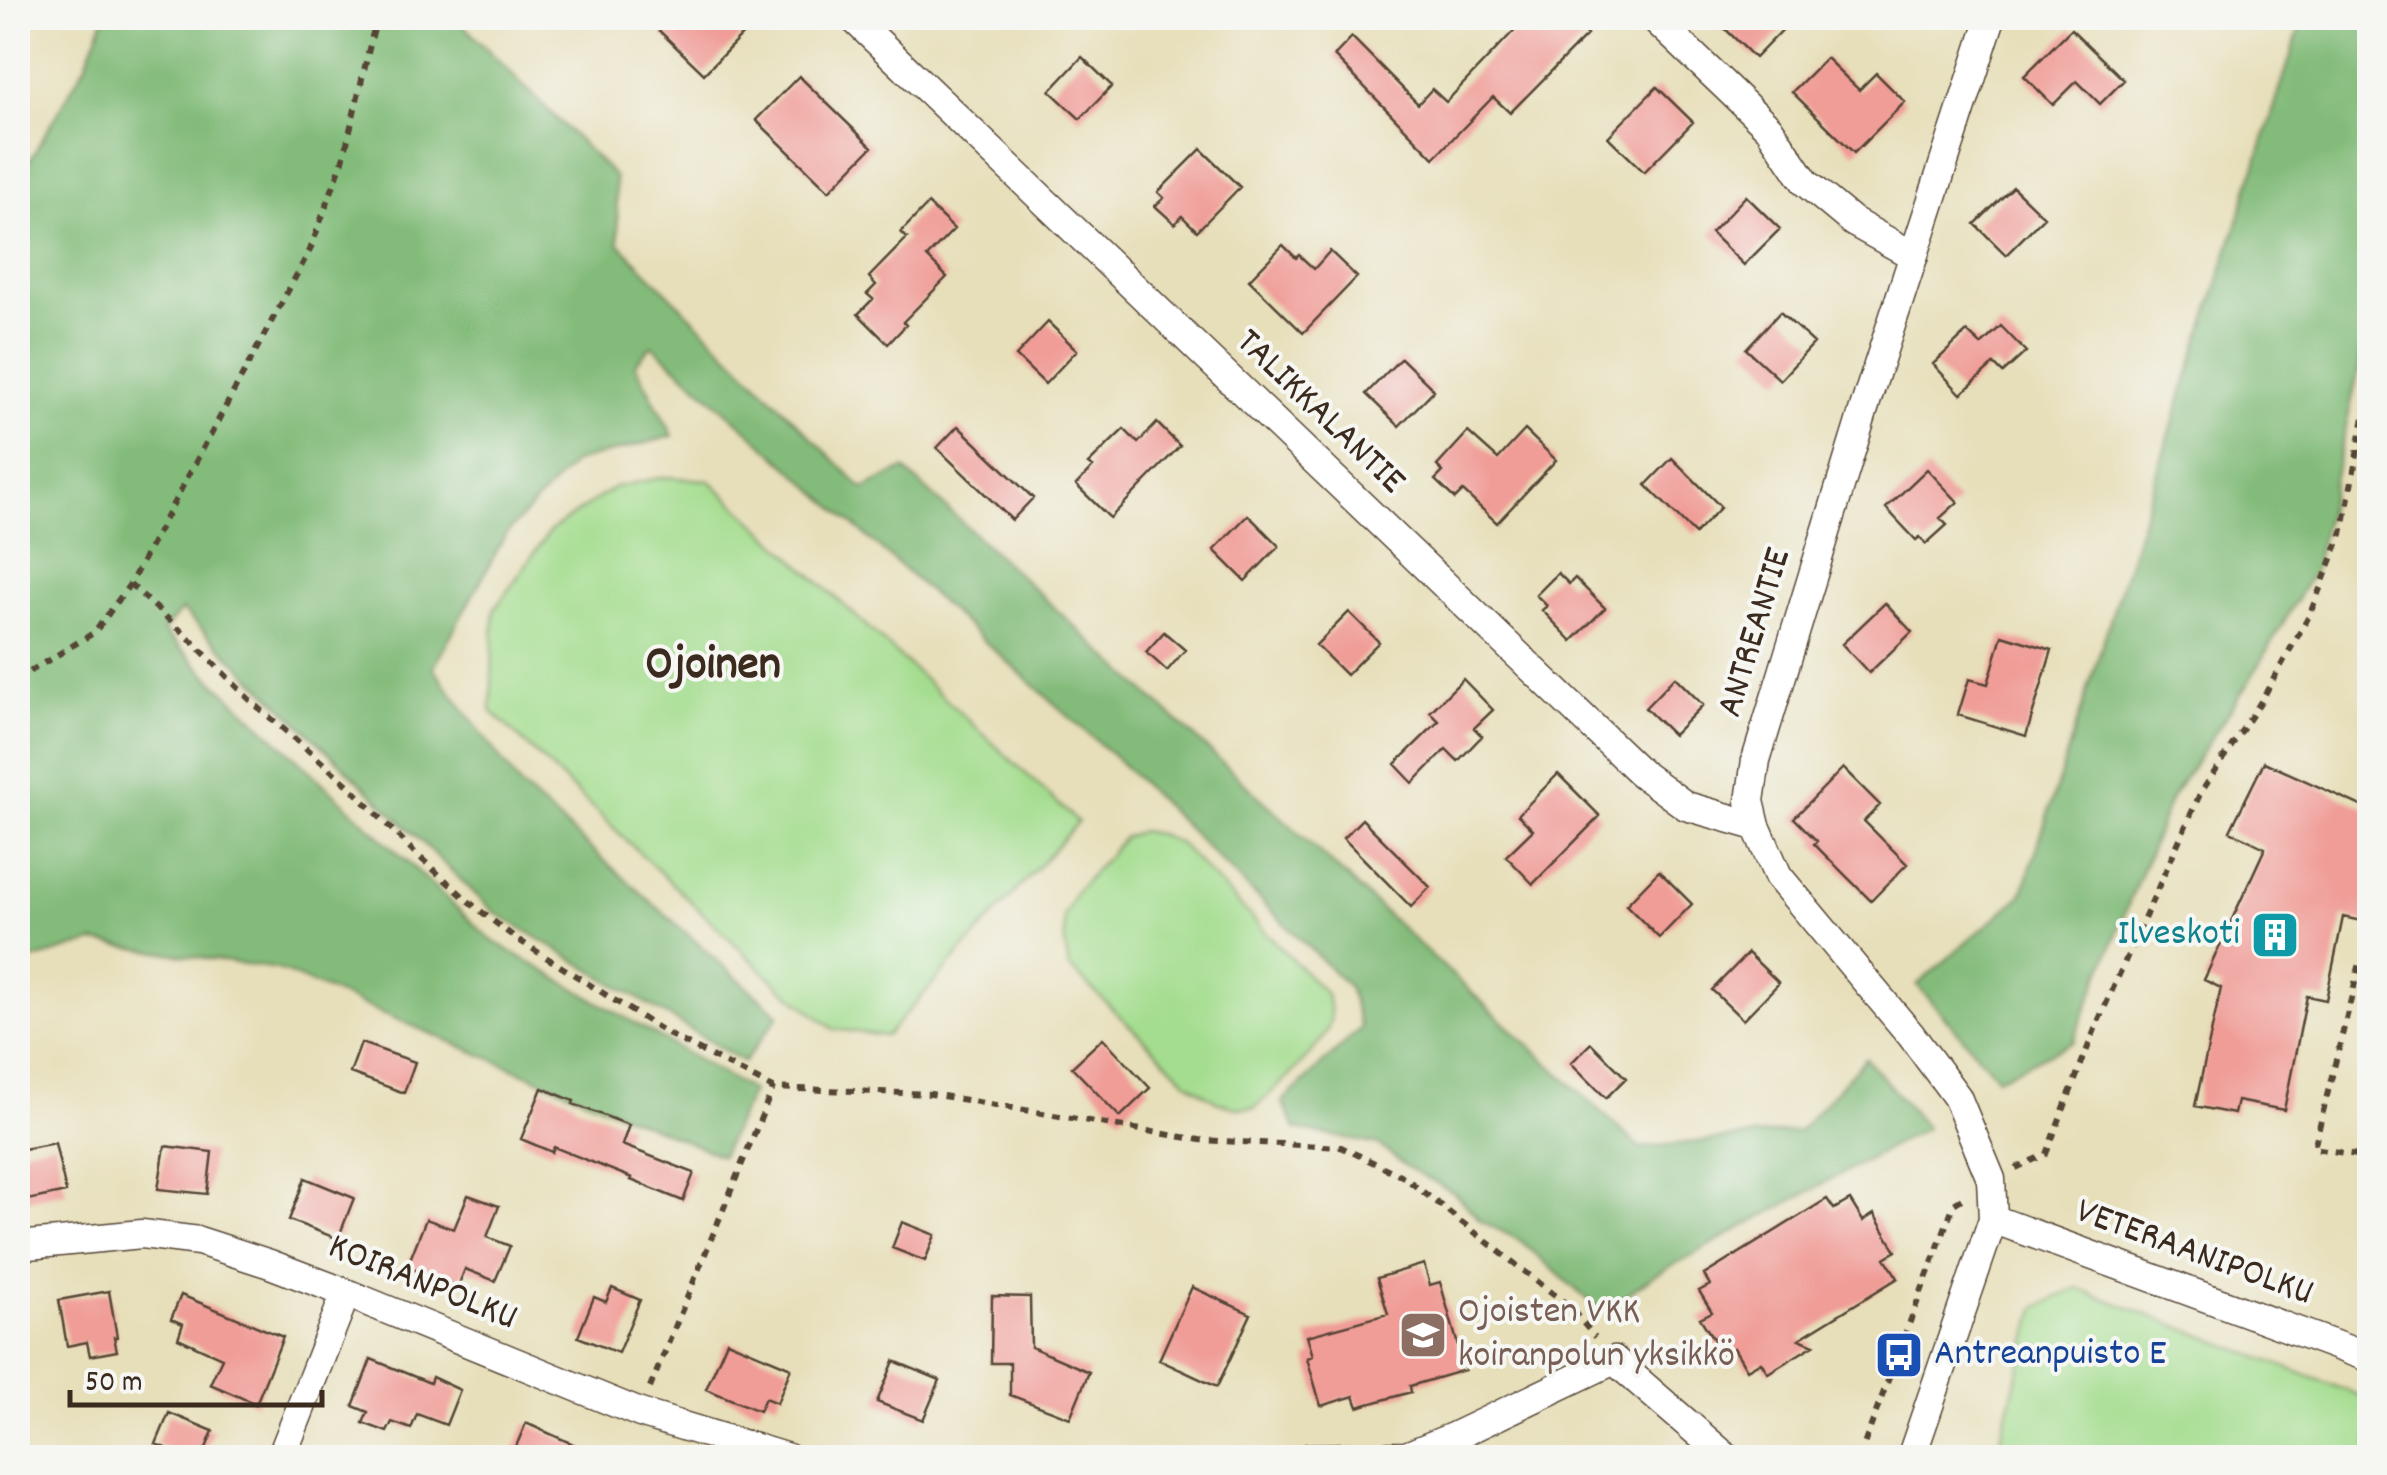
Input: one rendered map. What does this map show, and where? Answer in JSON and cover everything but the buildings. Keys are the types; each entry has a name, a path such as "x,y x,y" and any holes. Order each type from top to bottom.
{"street":[{"name":"TALIKKALANTIE","path":"853,18 1641,773 1686,806 1756,826"},
{"path":"1654,18 1769,128 1806,183 1853,222 1914,256"},
{"name":"ANTREANTIE","path":"1990,18 1756,760 1750,800 1756,826 1778,876 1957,1097 1991,1179 1992,1220"},
{"path":"1910,1458 1992,1220"},
{"name":"VETERAANIPOLKU","path":"1992,1220 2370,1358"},
{"name":"KOIRANPOLKU","path":"18,1246 127,1235 199,1241 346,1294 640,1412 788,1458"},
{"path":"281,1458 346,1294"},
{"path":"1309,1458 1406,1456 1451,1447 1614,1360 1727,1458"}],"path":[{"path":"18,682 95,632 130,584 310,250 344,160 378,18"},
{"path":"1860,1458 1954,1204 1991,1179 2046,1154 2096,1024 2200,794 2260,703 2309,616 2342,534 2370,385"},
{"path":"130,584 474,906 514,936 668,1034 773,1088 932,1094 1200,1140 1341,1147 1404,1177 1569,1306 1614,1360"},
{"path":"2370,961 2361,959 2314,1148 2370,1157"},
{"path":"640,1412 773,1088"}],"green space":[{"path":"104,18 456,18 615,177 619,244 863,489 904,469 1640,1148 1799,1131 1866,1058 1926,1128 1655,1275 1601,1312 1521,1241 1481,1221 1454,1193 1404,1165 1379,1145 1296,1129 1282,1102 1361,1028 1349,987 1121,763 652,345 635,364 673,436 574,462 506,534 433,668 521,787 779,1015 744,1062 493,911 182,610 163,631 491,940 752,1091 721,1156 278,969 93,942 18,964 18,180 85,66"},
{"path":"2303,18 2370,18 2369,292 2359,368 2314,570 2248,683 2171,798 2073,1042 1998,1078 1917,985 2022,895"},
{"path":"664,477 709,480 1078,822 886,1036 833,1029 777,984 491,711 494,610 550,531 615,487"},
{"path":"1141,831 1180,844 1326,994 1331,1017 1324,1035 1255,1108 1237,1108 1216,1101 1189,1083 1069,967 1064,916 1076,892 1124,837"},
{"path":"2077,1288 2369,1399 2369,1457 1995,1457 2036,1308"}],"place":[{"name":"Ilveskoti","path":"2275,935"},
{"name":"Ojoisten VKK koiranpolun yksikkö","path":"1423,1335"},
{"name":"Antreanpuisto E","path":"1899,1355"}],"district":[{"name":"Ojoinen","path":"713,667"}]}
